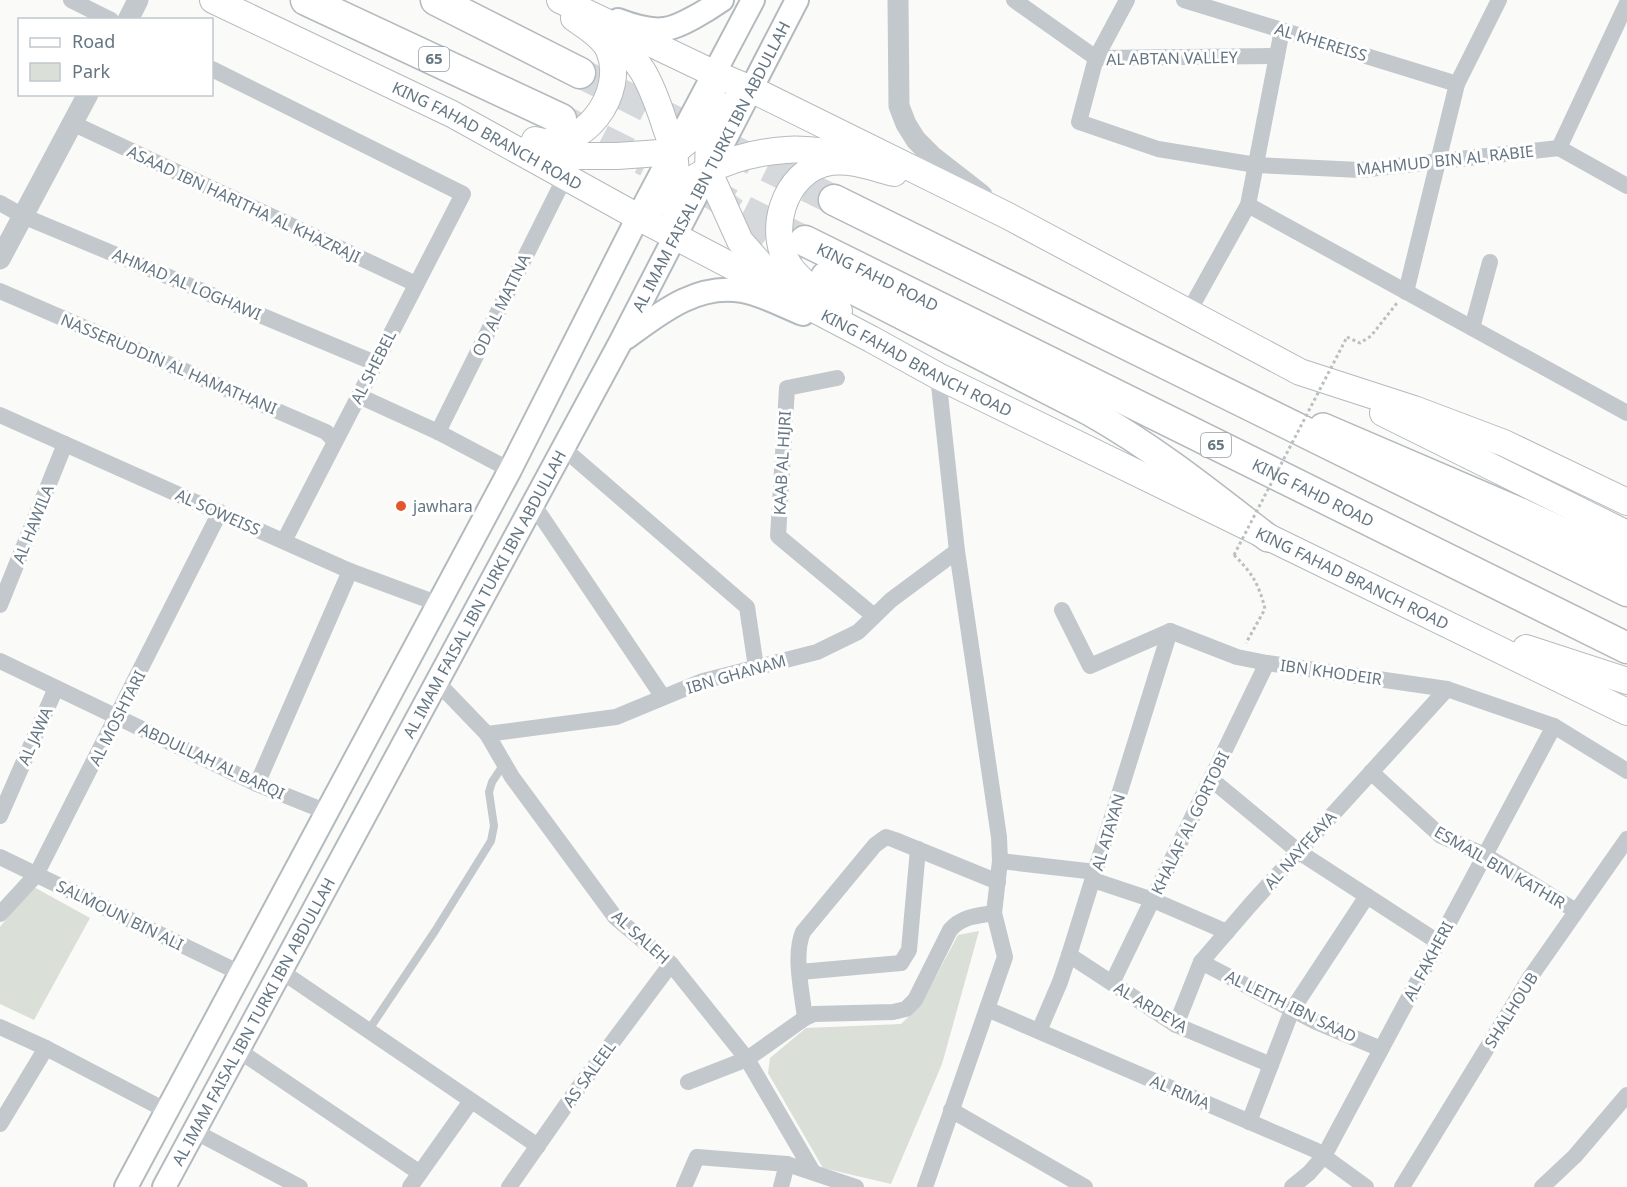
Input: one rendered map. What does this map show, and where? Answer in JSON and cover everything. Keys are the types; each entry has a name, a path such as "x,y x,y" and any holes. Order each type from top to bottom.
{"highway":[{"name":"65","path":"306,0 561,119"},
{"path":"436,0 580,73"},
{"path":"834,200 1627,591"},
{"name":"KING FAHD ROAD","path":"805,241 1627,648"},
{"path":"825,276 1128,433 1182,470 1268,538"},
{"path":"1094,330 1499,502 1627,561"}],"main road":[{"name":"KING FAHAD BRANCH ROAD","path":"213,0 452,114 675,237 938,376 1627,712"},
{"path":"452,114 543,142 567,139 591,126 604,107 611,81 612,67 608,49 596,34 552,0"},
{"path":"552,0 605,32 624,47 640,65 655,95 674,152 675,237"},
{"path":"560,0 751,89 1008,216 1300,372 1627,534"},
{"path":"567,0 632,26 664,29 695,17 722,0"},
{"name":"AL IMAM FAISAL IBN TURKI IBN ABDULLAH","path":"126,1187 510,470 638,217 753,0"},
{"name":"AL IMAM FAISAL IBN TURKI IBN ABDULLAH","path":"164,1187 620,343 797,0"},
{"path":"715,74 710,103 708,170 740,241 762,266 871,339"},
{"path":"452,114 531,149 556,156 617,156 674,152 751,89"},
{"path":"638,217 676,188 738,156 788,149 851,155 947,187"},
{"path":"871,339 793,271 782,250 778,225 788,195 806,173 819,165 832,161 852,162 947,187"},
{"path":"620,343 664,309 692,296 720,290 743,291 871,339"},
{"path":"1300,372 1414,409 1504,443 1627,502"},
{"path":"1437,619 1627,681"}],"street":[{"path":"71,0 107,18"},
{"path":"129,18 138,0"},
{"path":"898,0 899,106 906,124 916,140 932,156 1008,216"},
{"name":"AL ABTAN VALLEY","path":"1014,0 1096,58 1277,56"},
{"path":"1096,58 1127,0"},
{"name":"AL KHEREISS","path":"1184,0 1457,84"},
{"path":"1406,292 1457,84 1498,0"},
{"path":"1627,3 1559,148 1627,186"},
{"path":"1188,313 1248,205 1282,30"},
{"name":"MAHMUD BIN AL RABIE","path":"1096,58 1079,122 1158,149 1256,165 1360,170 1559,148"},
{"name":"AL SHEBEL","path":"213,69 463,194 284,541"},
{"path":"0,259 87,96"},
{"name":"ASAAD IBN HARITHA AL KHAZRAJI","path":"72,123 416,284"},
{"name":"OD AL MATINA","path":"438,432 565,177"},
{"name":"AHMAD AL LOGHAWI","path":"0,203 23,216 375,363"},
{"path":"1248,205 1627,413"},
{"path":"1472,328 1490,262"},
{"name":"NASSERUDDIN AL HAMATHANI","path":"0,291 326,432 335,441"},
{"path":"925,1187 1005,957 994,914 1000,861 999,837 957,551 938,376"},
{"name":"KAAB AL HIJRI","path":"837,378 787,388 778,536 874,616"},
{"path":"359,396 438,432 510,470"},
{"name":"AL SOWEISS","path":"0,415 350,571 439,604"},
{"name":"AL HAWILA","path":"0,605 65,444"},
{"path":"563,448 747,607 756,667"},
{"path":"533,504 663,697"},
{"name":"AL MOSHTARI","path":"0,914 36,875 220,512"},
{"name":"IBN GHANAM","path":"487,734 616,717 704,681 817,651 858,632 891,600 957,551"},
{"path":"256,784 350,571"},
{"path":"1062,610 1090,666 1170,631"},
{"name":"IBN KHODEIR","path":"1170,631 1237,657 1447,689 1554,726 1627,771"},
{"name":"AL ATAYAN","path":"1039,1031 1069,955 1170,631"},
{"name":"ABDULLAH AL BARQI","path":"0,661 256,784 327,812"},
{"name":"KHALAF AL GORTOBI","path":"1112,983 1267,663"},
{"name":"AL SALEH","path":"437,682 487,734 504,763 615,917 671,964 747,1059 813,1172"},
{"name":"AL JAWA","path":"0,816 56,688"},
{"name":"AL NAYFEAYA","path":"1176,1025 1201,962 1447,689"},
{"name":"AL FAKHERI","path":"1292,1187 1324,1156 1554,726"},
{"name":"ESMAIL BIN KATHIR","path":"1371,772 1441,836 1485,855 1576,911"},
{"path":"1212,780 1299,852 1438,942"},
{"path":"805,1018 799,942 803,932 875,845 886,837 998,882"},
{"name":"SHALHOUB","path":"1402,1187 1531,976 1627,838"},
{"path":"800,972 901,963 909,950 918,849"},
{"name":"SALMOUN BIN ALI","path":"0,857 240,973"},
{"path":"1000,861 1094,876 1227,932"},
{"path":"1249,1122 1292,1010 1367,896"},
{"path":"688,1082 747,1059 814,1014 893,1012 906,1009 915,1000 950,930 957,922 964,918 994,914"},
{"name":"AL ARDEYA","path":"1069,955 1176,1025 1271,1065"},
{"name":"AL LEITH IBN SAAD","path":"1201,962 1292,1010 1381,1049"},
{"name":"AS SALEEL","path":"509,1187 576,1091 671,964"},
{"path":"280,971 538,1146"},
{"name":"AL RIMA","path":"987,1009 1316,1150 1366,1187"},
{"path":"0,1028 46,1048 166,1111"},
{"path":"0,1124 46,1048"},
{"path":"238,1050 415,1180 471,1101"},
{"path":"1542,1187 1575,1156 1627,1095"},
{"path":"951,1110 1085,1187"},
{"path":"194,1131 300,1187"},
{"path":"684,1187 697,1157 787,1164 856,1187"},
{"path":"782,1187 787,1164"}],"lane":[{"path":"368,1031 435,931 491,841 494,826 489,792 492,782 504,763"}],"path":[{"path":"1237,657 1265,609 1260,589 1250,571 1234,555 1347,337 1360,343 1371,336 1406,292"}],"green space":[{"path":"32,886 90,918 34,1020 0,1004 0,927"},
{"path":"979,931 942,1064 891,1184 823,1168 768,1073 770,1058 806,1028 901,1024 920,1006 958,935"}],"tunnel":[{"path":"580,73 681,124"},
{"path":"561,119 647,162"},
{"path":"727,147 834,200"},
{"path":"704,190 803,240"},
{"path":"713,196 825,276"}],"place":[{"name":"jawhara","path":"401,506"}]}
